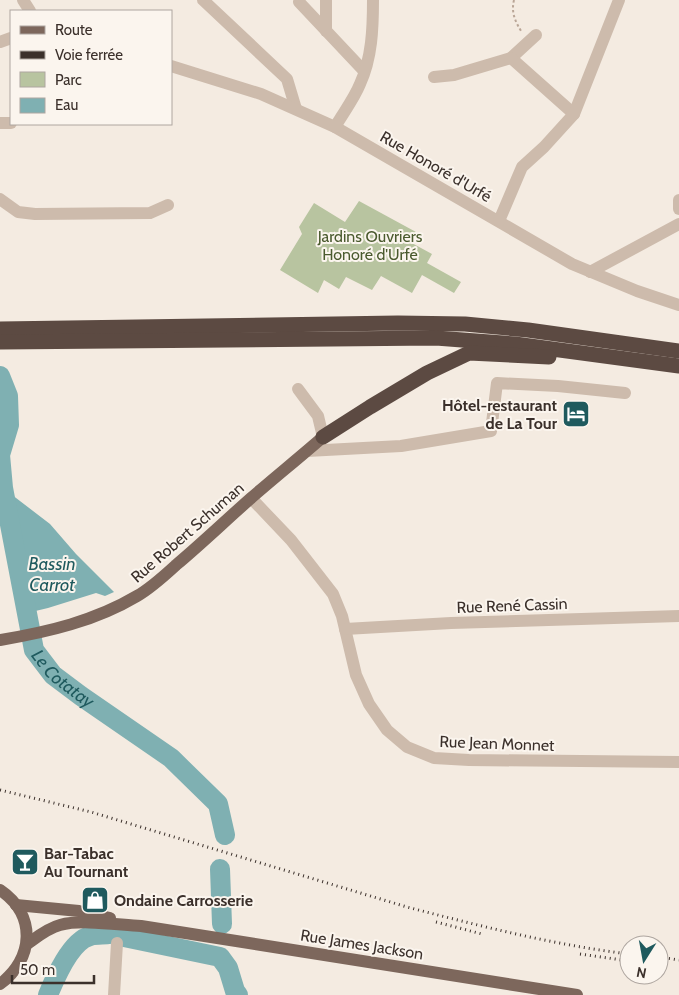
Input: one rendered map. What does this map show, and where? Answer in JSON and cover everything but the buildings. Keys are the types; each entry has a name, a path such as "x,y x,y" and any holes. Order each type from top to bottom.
{"highway":[{"path":"0,328 398,323 465,324 528,330 679,351"},
{"path":"0,342 436,338 515,344 679,366"},
{"path":"323,437 370,406 427,373 469,353 656,363"}],"main road":[{"name":"Rue Robert Schuman","path":"0,640 42,632 98,615 138,595 158,581 218,529 250,498 323,437"},
{"path":"0,890 16,905 23,917 27,944 18,966 0,984"},
{"name":"Rue James Jackson","path":"16,905 79,911 142,926 578,995"},
{"name":"Rue James Jackson","path":"27,944 61,924 88,923 142,926"}],"street":[{"path":"203,0 287,79 296,109"},
{"path":"326,0 326,31"},
{"path":"334,127 360,84 364,72 370,49 374,0"},
{"path":"498,221 522,167 544,147 574,114 618,0"},
{"path":"299,2 364,72"},
{"path":"434,77 454,75 511,58 532,38"},
{"path":"511,58 574,114"},
{"name":"Rue Honoré d'Urfé","path":"172,66 261,94 296,109 334,127 572,264 637,291 679,305"},
{"path":"0,199 18,212 35,214 150,213 168,205"},
{"path":"679,200 679,209"},
{"path":"590,272 679,224"},
{"path":"307,451 401,446 491,431 497,383 558,386 625,393"},
{"path":"298,389 318,416 323,437"},
{"name":"Rue Jean Monnet","path":"250,498 291,540 333,594 342,616 356,675 369,704 387,730 407,747 434,758 469,760 679,762"},
{"name":"Rue René Cassin","path":"345,629 679,616"},
{"path":"114,995 117,943"},
{"path":"0,984 2,995"}],"path":[{"path":"514,0 512,7 515,20 532,38"}],"green space":[{"name":"Jardins Ouvriers Honoré d'Urfé","path":"359,201 416,232 410,242 432,254 427,263 461,282 454,293 422,275 412,293 381,276 372,290 346,277 339,289 324,280 318,293 280,270 302,234 299,227 314,203 345,222"}],"water":[{"name":"Bassin Carrot","path":"3,488 50,524 76,554 114,592 105,596 96,593 27,613"}],"waterway":[{"name":"Le Cotatay","path":"0,376 8,396 9,425 0,455 3,488 34,650 53,675 171,758 218,804 225,835"},
{"name":"Le Cotatay","path":"220,869 222,924"},
{"path":"48,995 64,961 76,945 90,936 110,934"},
{"path":"124,937 220,957 228,968 238,995"}],"railway":[{"path":"0,790 91,812 407,907 545,940 619,953"},
{"path":"436,922 482,934"},
{"path":"580,954 619,960"},
{"path":"669,958 679,960"}],"place":[{"name":"Hôtel-restaurant de La Tour","path":"576,414"},
{"name":"Bar-Tabac Au Tournant","path":"25,862"},
{"name":"Ondaine Carrosserie","path":"95,900"}]}
